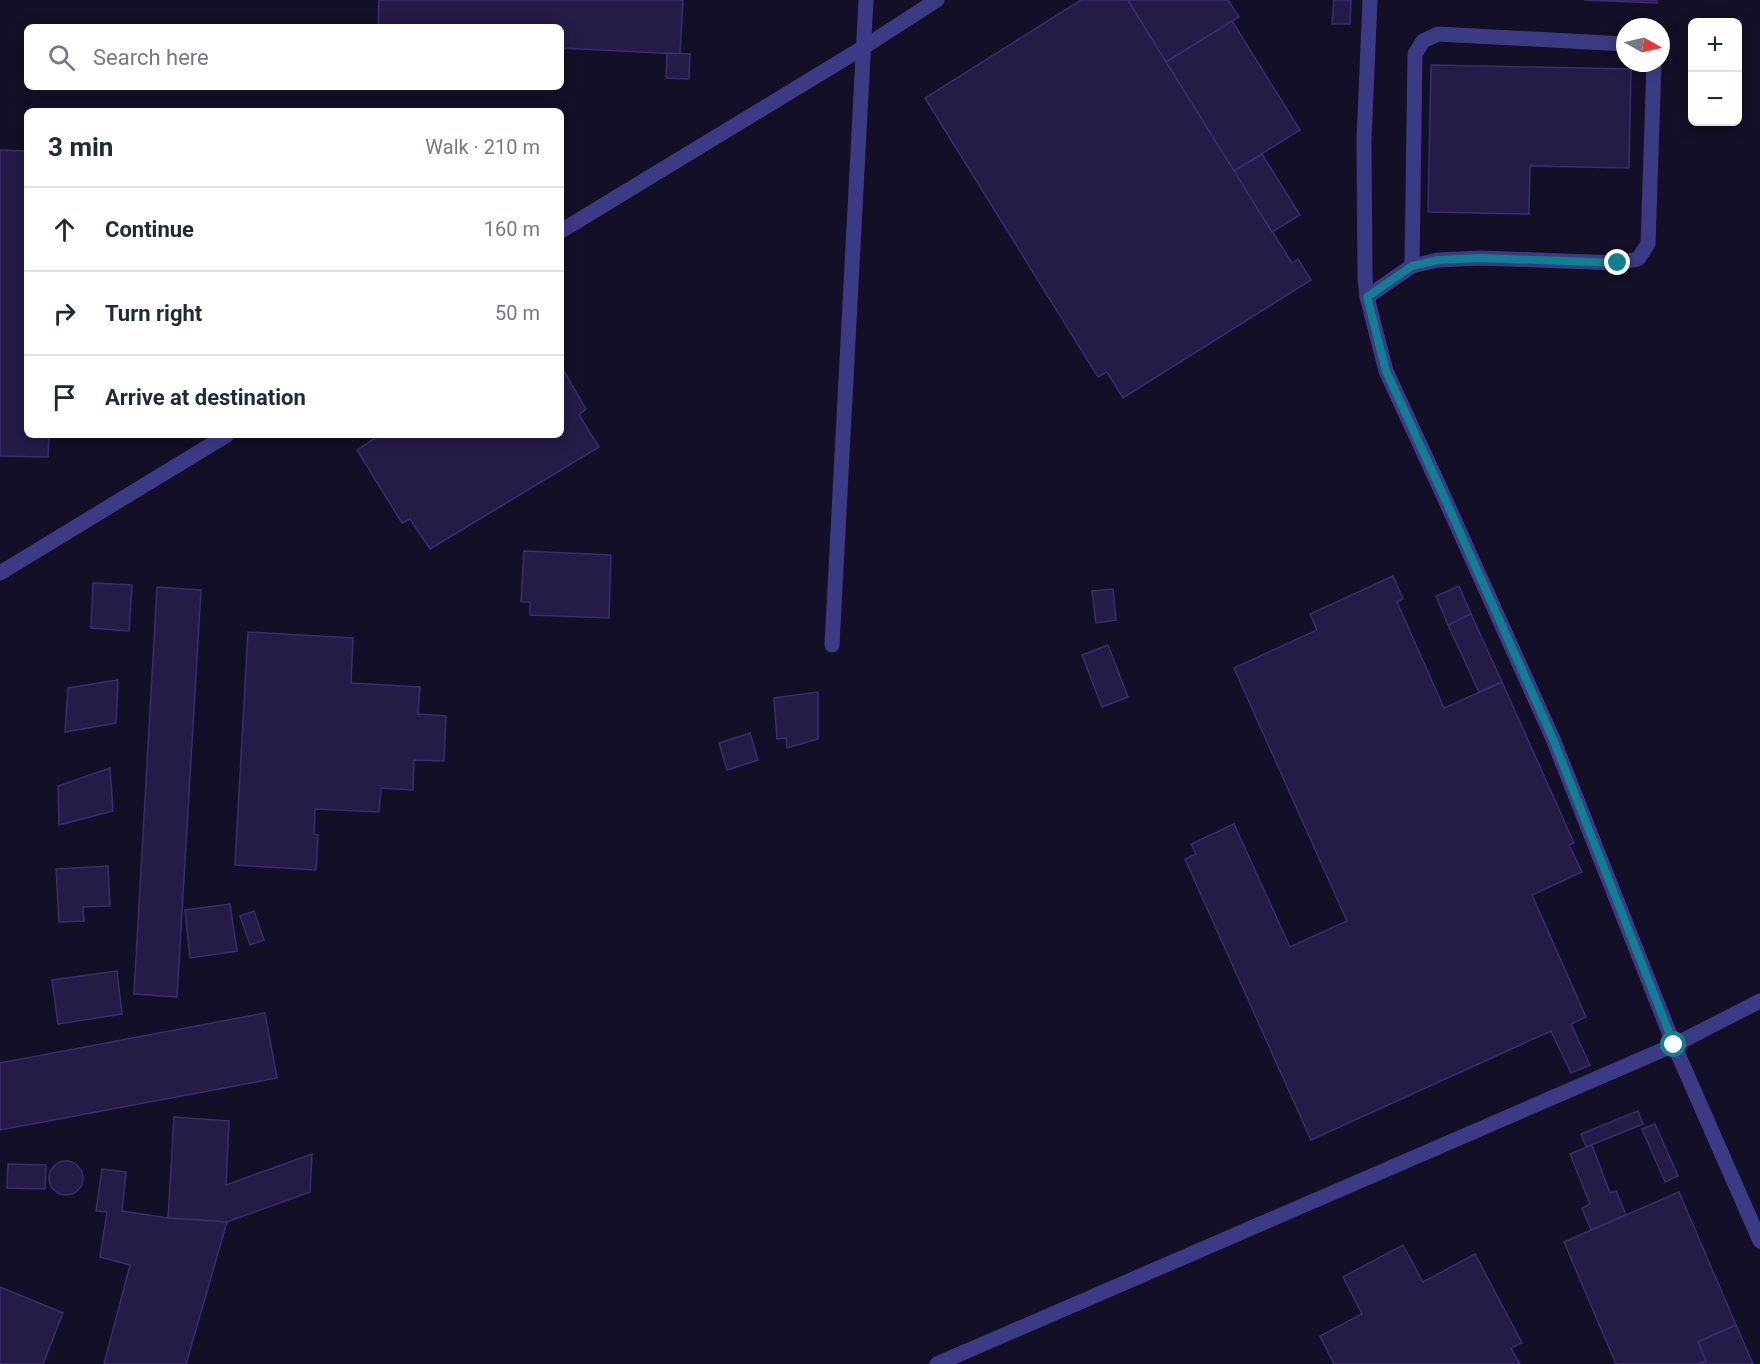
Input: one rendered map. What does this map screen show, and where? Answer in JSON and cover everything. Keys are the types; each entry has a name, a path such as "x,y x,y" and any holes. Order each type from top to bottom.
{"street":[{"path":"832,645 866,0"},
{"path":"564,229 864,47 937,0"},
{"path":"1370,0 1364,140 1365,278 1367,297 1386,371 1553,739 1674,1045 1760,1241"},
{"path":"1412,266 1415,54 1423,41 1438,34 1616,44"},
{"path":"1367,297 1412,266 1438,260 1480,258 1618,263 1638,259 1648,244 1654,72"},
{"path":"0,573 222,438"},
{"path":"937,1364 1674,1045 1760,1001"}],"building":[{"path":"379,0 683,0 680,54 564,48 564,24 378,24"},
{"path":"1081,0 1128,0 1292,263 1298,259 1311,280 1123,398 1107,372 1098,377 925,98"},
{"path":"1128,0 1228,0 1239,17 1166,62"},
{"path":"1334,0 1351,0 1350,24 1332,24"},
{"path":"1584,0 1657,0 1657,3"},
{"path":"1232,21 1300,130 1234,171 1166,62"},
{"path":"667,53 690,54 689,79 666,78"},
{"path":"1431,65 1616,69 1616,72 1631,72 1629,168 1530,166 1529,214 1428,212"},
{"path":"0,150 24,151 24,438 49,438 48,457 0,456"},
{"path":"1262,154 1300,215 1272,232 1234,171"},
{"path":"564,371 586,409 579,415 599,447 430,549 410,519 402,523 357,450 375,438 564,438"},
{"path":"524,551 611,555 609,618 530,615 530,602 521,602"},
{"path":"1393,576 1403,599 1397,602 1444,708 1502,682 1574,843 1569,845 1582,872 1532,895 1586,1017 1571,1024 1590,1065 1571,1073 1551,1031 1311,1140 1185,859 1196,854 1191,844 1234,824 1290,947 1347,921 1234,668 1317,630 1310,614"},
{"path":"93,583 132,585 129,631 91,628"},
{"path":"1459,586 1471,614 1448,625 1436,596"},
{"path":"157,587 201,590 177,997 134,994"},
{"path":"1113,589 1116,620 1096,623 1092,591"},
{"path":"1471,614 1502,682 1479,692 1448,625"},
{"path":"248,632 353,638 351,683 420,687 418,714 446,716 444,761 414,760 413,790 381,788 379,812 315,809 314,834 318,835 316,870 235,865"},
{"path":"1108,645 1128,697 1102,707 1082,655"},
{"path":"118,680 116,723 65,732 68,688"},
{"path":"818,692 818,739 787,748 786,738 777,739 774,698"},
{"path":"750,733 758,760 727,770 719,743"},
{"path":"110,768 113,811 59,825 58,786"},
{"path":"108,866 110,906 83,907 84,921 59,922 56,869"},
{"path":"230,904 237,951 190,958 185,910"},
{"path":"254,911 264,940 250,945 240,916"},
{"path":"117,971 122,1014 58,1024 52,980"},
{"path":"265,1013 277,1078 0,1130 0,1063"},
{"path":"1638,1111 1643,1124 1586,1147 1581,1134"},
{"path":"174,1117 229,1121 226,1185 312,1154 310,1192 227,1222 168,1218"},
{"path":"1655,1124 1678,1176 1665,1182 1642,1129"},
{"path":"1592,1145 1610,1193 1616,1191 1626,1215 1591,1230 1582,1208 1590,1204 1570,1154"},
{"path":"66,1161 78,1166 83,1178 78,1190 66,1195 54,1190 49,1178 54,1166"},
{"path":"8,1164 46,1165 45,1189 7,1188"},
{"path":"102,1169 126,1172 122,1211 168,1218 227,1222 186,1364 104,1364 130,1265 100,1257 107,1212 96,1211"},
{"path":"1679,1192 1736,1325 1698,1342 1706,1361 1698,1364 1616,1364 1564,1242"},
{"path":"1403,1245 1423,1282 1475,1254 1522,1343 1511,1348 1520,1364 1334,1364 1320,1336 1362,1314 1343,1277"},
{"path":"0,1287 63,1313 43,1364 0,1364"},
{"path":"1736,1325 1753,1364 1698,1364 1706,1361 1698,1342"}],"route":[{"path":"1618,263 1480,258 1438,260 1412,266 1367,297 1386,371 1553,739 1674,1045"}]}
